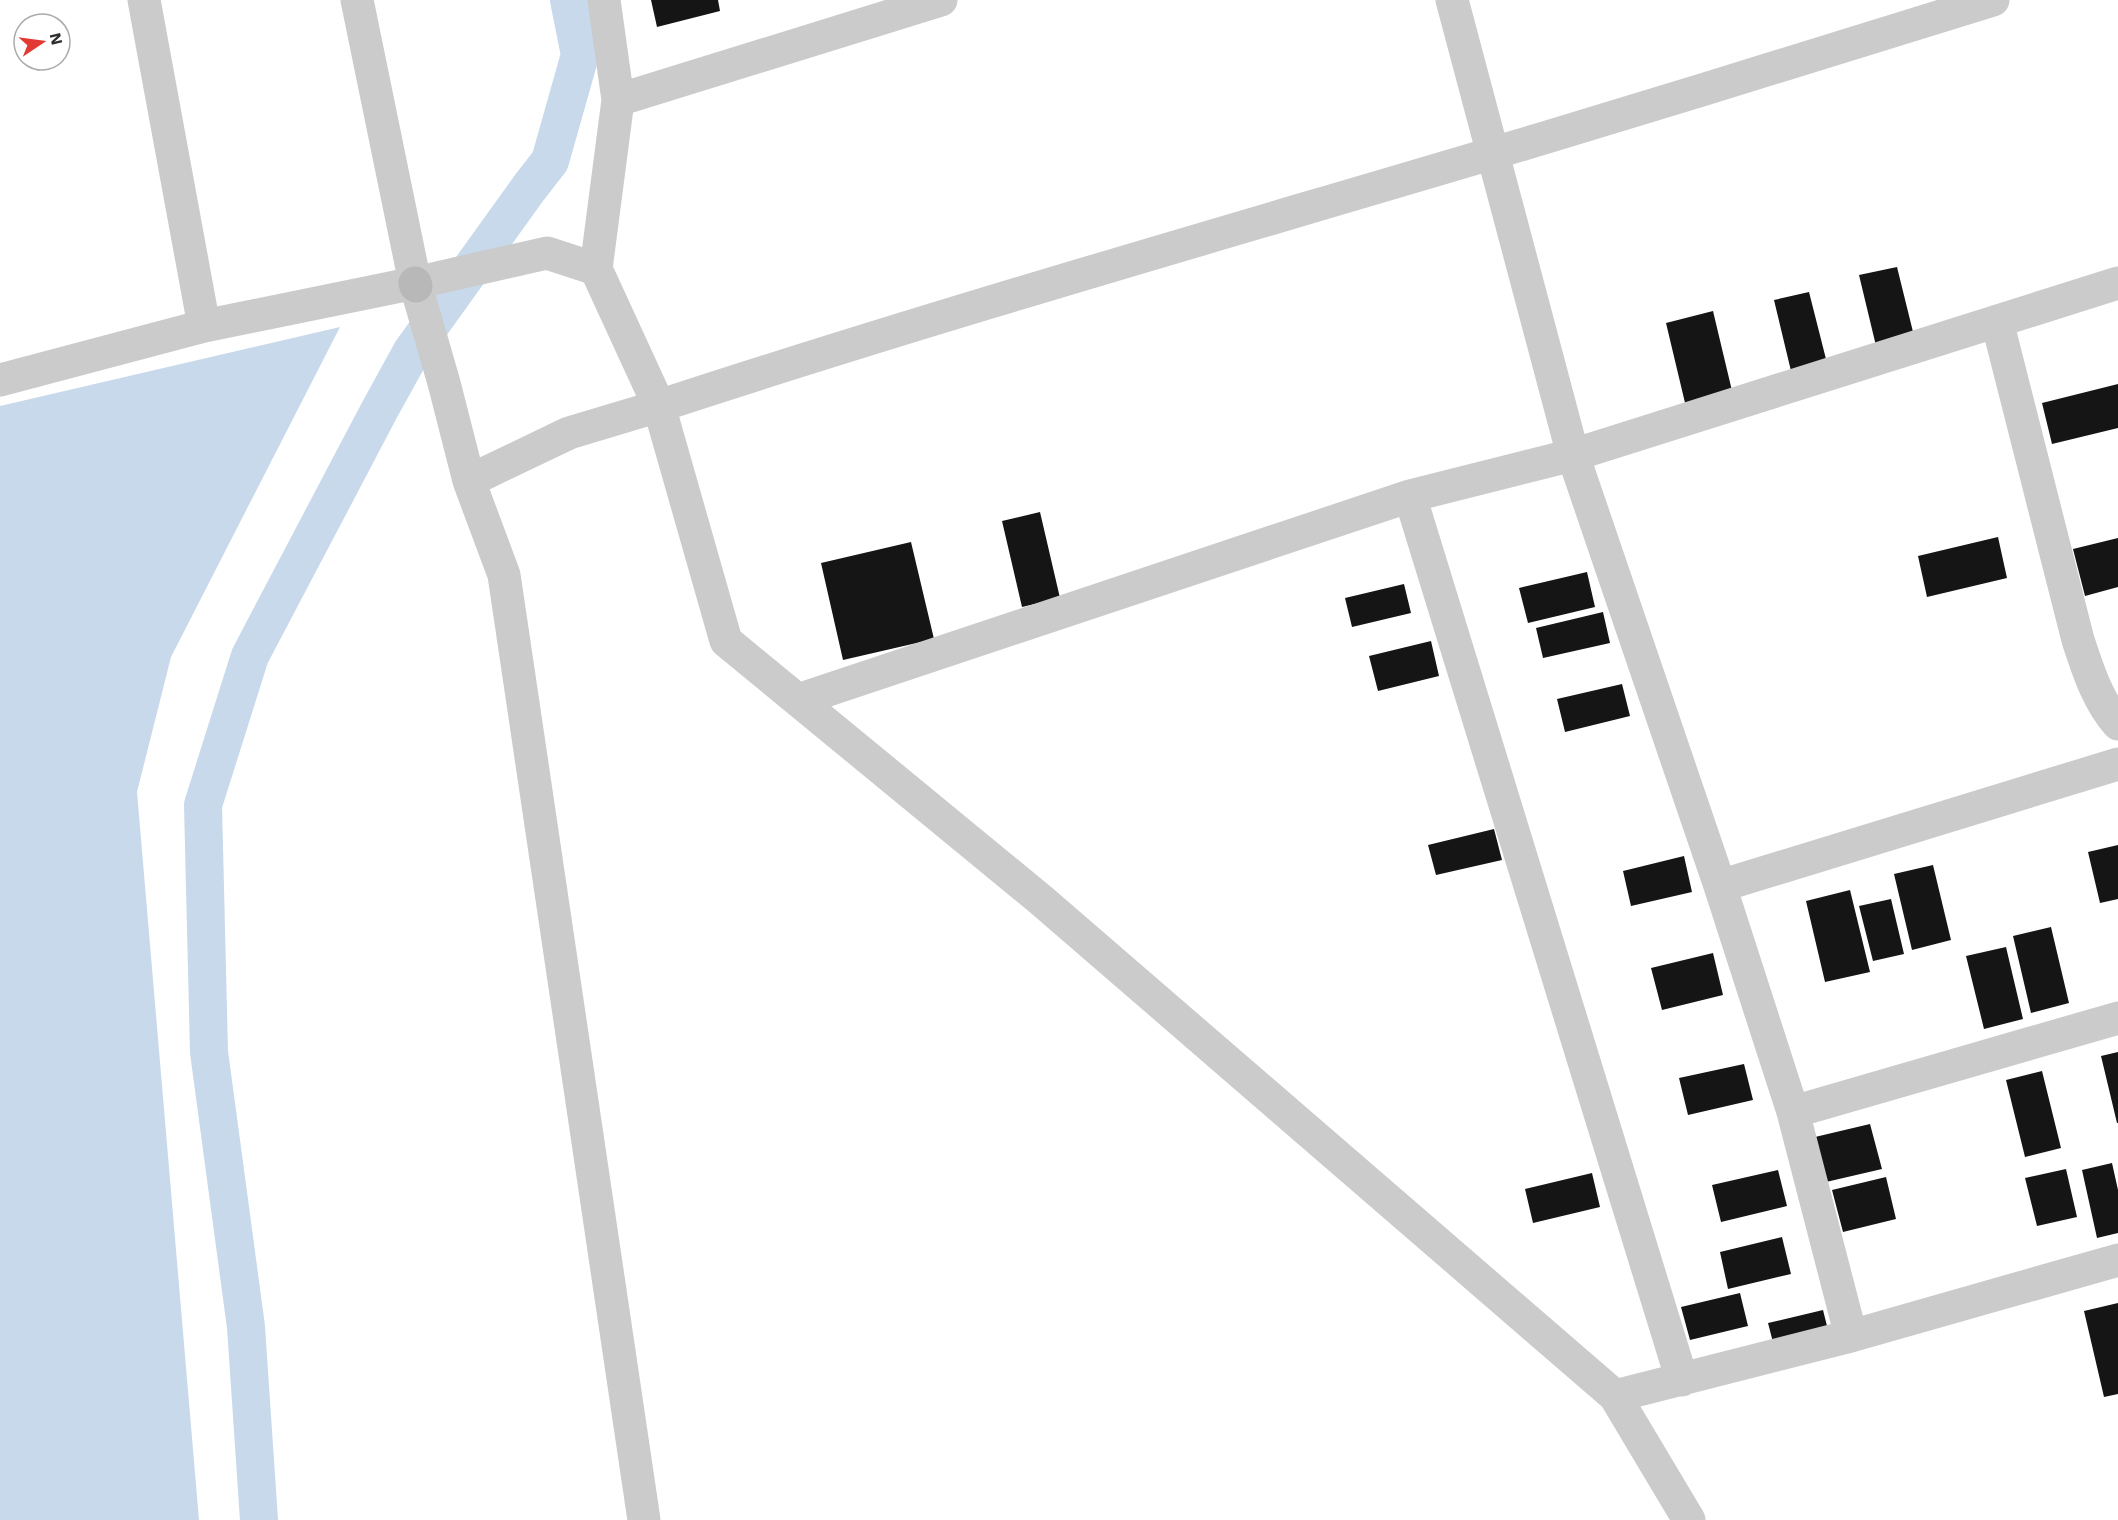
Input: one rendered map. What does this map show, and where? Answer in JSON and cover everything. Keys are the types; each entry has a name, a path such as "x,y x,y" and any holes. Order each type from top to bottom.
{"street":[{"path":"144,0 204,326"},
{"path":"357,0 416,284 469,481 504,575 644,1520"},
{"path":"604,0 618,100 596,269 659,406 726,640 1041,900 1615,1396 1689,1520"},
{"path":"618,100 941,0"},
{"path":"1452,0 1574,455 1720,886 1793,1112 1851,1336"},
{"path":"469,481 569,433 1245,225 1493,153 1993,0"},
{"path":"0,380 204,326 416,284 547,253 596,269"},
{"path":"798,700 1410,496 1574,455 2118,283"},
{"path":"1997,321 2078,640 2091,680 2108,712 2118,724"},
{"path":"1410,496 1682,1380"},
{"path":"1720,886 2118,764"},
{"path":"1793,1112 2118,1018"},
{"path":"1615,1396 1851,1336 2118,1260"}],"water":[{"path":"340,327 171,657 137,792 199,1520 0,1520 0,406"}],"building":[{"path":"651,0 718,0 720,11 657,27"},
{"path":"1897,267 1915,340 1877,350 1859,275"},
{"path":"1809,292 1827,363 1791,371 1774,300"},
{"path":"1713,311 1733,395 1686,407 1666,323"},
{"path":"2118,384 2118,428 2052,444 2042,403"},
{"path":"1040,512 1060,598 1022,607 1002,521"},
{"path":"1998,537 2007,578 1927,597 1918,556"},
{"path":"2118,538 2118,587 2085,596 2073,549"},
{"path":"911,542 934,639 843,660 821,563"},
{"path":"1587,572 1595,607 1528,623 1519,588"},
{"path":"1404,584 1411,613 1352,627 1345,598"},
{"path":"1603,612 1610,643 1543,658 1536,628"},
{"path":"1431,641 1439,676 1378,691 1369,656"},
{"path":"1622,684 1630,716 1565,732 1557,699"},
{"path":"1494,829 1502,860 1436,875 1428,845"},
{"path":"2118,845 2118,899 2100,903 2088,852"},
{"path":"1684,856 1692,892 1631,906 1623,871"},
{"path":"1933,865 1951,940 1912,950 1894,874"},
{"path":"1850,890 1870,972 1825,982 1806,901"},
{"path":"1891,899 1904,954 1873,961 1859,906"},
{"path":"2051,927 2069,1003 2031,1013 2013,936"},
{"path":"2006,947 2023,1019 1984,1029 1966,956"},
{"path":"1713,953 1723,995 1662,1010 1651,968"},
{"path":"2118,1052 2118,1123 2117,1123 2101,1056"},
{"path":"1744,1064 1753,1100 1688,1115 1679,1078"},
{"path":"2042,1071 2061,1148 2025,1157 2006,1080"},
{"path":"1870,1124 1882,1169 1826,1182 1815,1137"},
{"path":"2112,1163 2118,1190 2118,1233 2097,1238 2082,1170"},
{"path":"2066,1169 2077,1217 2037,1226 2025,1178"},
{"path":"1778,1170 1787,1206 1721,1222 1712,1185"},
{"path":"1592,1173 1600,1207 1533,1223 1525,1189"},
{"path":"1886,1177 1896,1219 1843,1232 1832,1190"},
{"path":"1782,1237 1791,1274 1728,1289 1720,1252"},
{"path":"1740,1293 1748,1326 1690,1340 1681,1307"},
{"path":"2118,1303 2118,1394 2104,1397 2084,1311"},
{"path":"1823,1310 1830,1338 1775,1350 1768,1323"}],"waterway":[{"path":"259,1520 246,1327 209,1052 203,805 250,656 380,409 412,351 550,161 580,55 569,0"}]}
